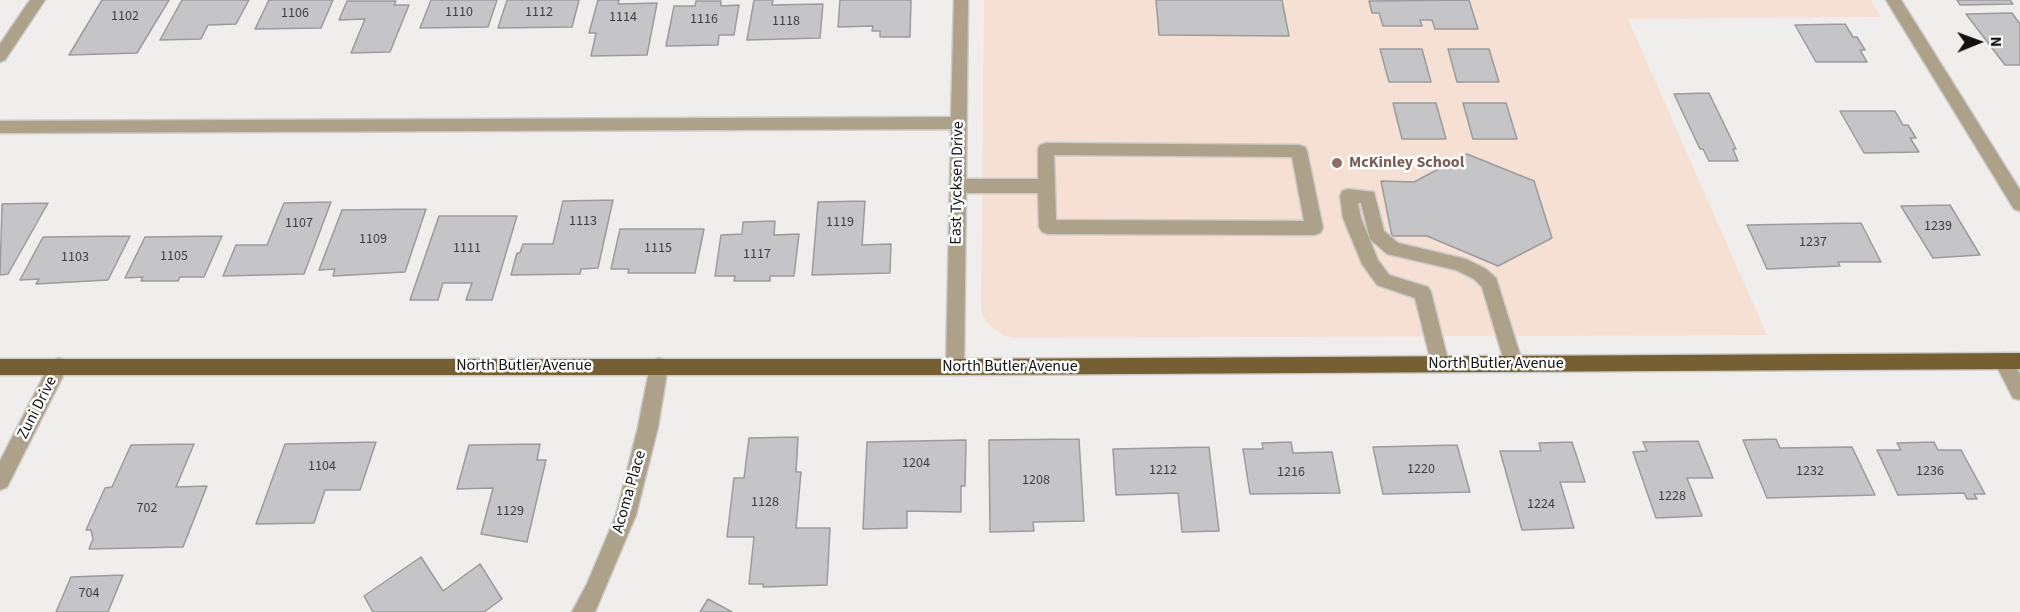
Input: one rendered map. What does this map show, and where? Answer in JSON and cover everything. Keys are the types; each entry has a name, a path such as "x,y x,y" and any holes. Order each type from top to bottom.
{"main road":[{"name":"North Butler Avenue","path":"0,367 956,367 2012,361"}],"street":[{"path":"0,56 38,0"},
{"name":"East Tycksen Drive","path":"956,367 961,0"},
{"path":"1893,0 2020,204"},
{"path":"0,127 959,123"},
{"path":"1046,149 1299,151 1314,228 1047,227 1046,186 1046,149"},
{"path":"958,186 1046,186"},
{"path":"1440,364 1422,292 1402,288 1383,280 1371,264 1352,218 1348,196 1368,197 1376,234 1393,249 1460,264 1480,274 1490,283 1514,364"},
{"path":"2012,361 2020,392"},
{"name":"Zuni Drive","path":"0,481 59,366"},
{"name":"Acoma Place","path":"583,612 595,591 626,515 648,427 659,366"}],"shaded area":[{"name":"McKinley School","path":"984,0 1871,0 1881,17 1628,19 1767,335 1016,338 1005,336 990,326 982,315 981,308"}],"building":[{"path":"102,0 169,0 137,53 69,55"},
{"path":"182,0 249,0 236,24 208,25 201,39 160,40"},
{"path":"269,0 333,0 321,28 255,29"},
{"path":"431,0 497,0 488,27 420,28"},
{"path":"507,0 579,0 572,27 498,28"},
{"path":"598,0 619,0 618,4 657,3 647,55 591,56 596,33 589,33"},
{"path":"754,0 773,0 772,5 823,4 820,38 747,40"},
{"path":"840,0 911,0 910,37 880,37 880,31 872,31 873,26 838,27"},
{"path":"1156,0 1282,0 1289,36 1159,35"},
{"path":"1469,0 1478,29 1435,29 1432,20 1420,20 1422,26 1383,26 1379,13 1372,13 1369,1"},
{"path":"1957,0 2010,0 2013,4 1960,5"},
{"path":"347,1 396,1 394,5 409,5 390,52 351,53 365,19 339,20"},
{"path":"696,1 721,1 721,6 739,5 734,35 719,35 718,45 666,46 674,6 695,6"},
{"path":"2012,13 2020,24 2020,65 2005,65 1966,14"},
{"path":"1845,24 1865,50 1860,50 1867,62 1816,62 1795,25"},
{"path":"1380,49 1422,49 1431,82 1389,82"},
{"path":"1448,49 1489,49 1499,82 1457,82"},
{"path":"1709,93 1736,149 1733,149 1738,161 1709,161 1703,149 1700,149 1674,94"},
{"path":"1393,103 1436,103 1446,139 1402,139"},
{"path":"1463,103 1506,103 1517,139 1473,139"},
{"path":"1840,111 1895,111 1903,125 1908,125 1916,138 1910,138 1919,152 1864,153"},
{"path":"1467,154 1534,181 1552,238 1498,266 1427,236 1392,236 1381,181 1414,182"},
{"path":"613,200 598,268 581,269 580,274 511,275 517,253 520,253 523,244 553,244 563,201"},
{"path":"865,201 862,245 891,244 890,273 812,275 818,202"},
{"path":"331,202 304,274 223,276 236,245 267,245 284,203"},
{"path":"48,203 8,274 0,275 2,204"},
{"path":"1950,205 1980,255 1933,258 1901,206"},
{"path":"426,209 405,272 333,276 335,269 319,270 342,210"},
{"path":"439,216 517,216 492,300 466,300 472,283 443,283 438,300 410,300"},
{"path":"775,221 774,235 799,234 794,276 770,276 770,281 734,281 735,276 715,276 721,235 742,234 743,222"},
{"path":"1861,223 1881,262 1838,262 1840,266 1767,269 1747,225"},
{"path":"620,229 704,229 695,273 628,273 629,269 611,269"},
{"path":"130,236 108,280 36,284 39,279 20,280 43,237"},
{"path":"222,236 204,277 180,277 178,281 141,281 143,277 125,278 145,237"},
{"path":"798,437 796,472 801,472 796,528 830,528 827,585 763,587 763,584 749,584 754,537 727,537 734,478 744,478 749,438"},
{"path":"1079,439 1084,521 1033,522 1034,531 990,532 989,440"},
{"path":"1776,439 1780,448 1852,447 1875,495 1767,498 1743,440"},
{"path":"966,440 965,486 961,486 961,512 907,511 907,528 863,529 867,442"},
{"path":"1698,441 1713,478 1687,478 1702,516 1656,518 1633,452 1647,451 1643,442"},
{"path":"376,442 360,490 325,490 314,523 256,524 285,444"},
{"path":"1291,442 1293,453 1332,452 1340,493 1250,494 1243,449 1263,449 1262,443"},
{"path":"1572,442 1585,482 1560,482 1574,528 1522,530 1500,451 1541,451 1539,443"},
{"path":"1934,442 1938,450 1961,450 1985,494 1974,494 1977,499 1967,499 1964,493 1898,495 1877,450 1901,450 1897,443"},
{"path":"194,444 176,487 207,486 183,547 89,549 93,539 91,530 86,530 105,488 112,487 131,445"},
{"path":"540,444 537,460 546,460 527,542 481,534 493,488 457,489 469,445"},
{"path":"1457,445 1470,492 1383,494 1373,447"},
{"path":"1209,447 1219,531 1182,532 1178,493 1116,495 1113,449"},
{"path":"421,557 443,591 480,564 502,599 484,612 373,612 364,596"},
{"path":"123,575 108,612 56,612 71,577"},
{"path":"708,599 732,612 700,612"}],"place":[{"name":"McKinley School","path":"1337,163"}]}
